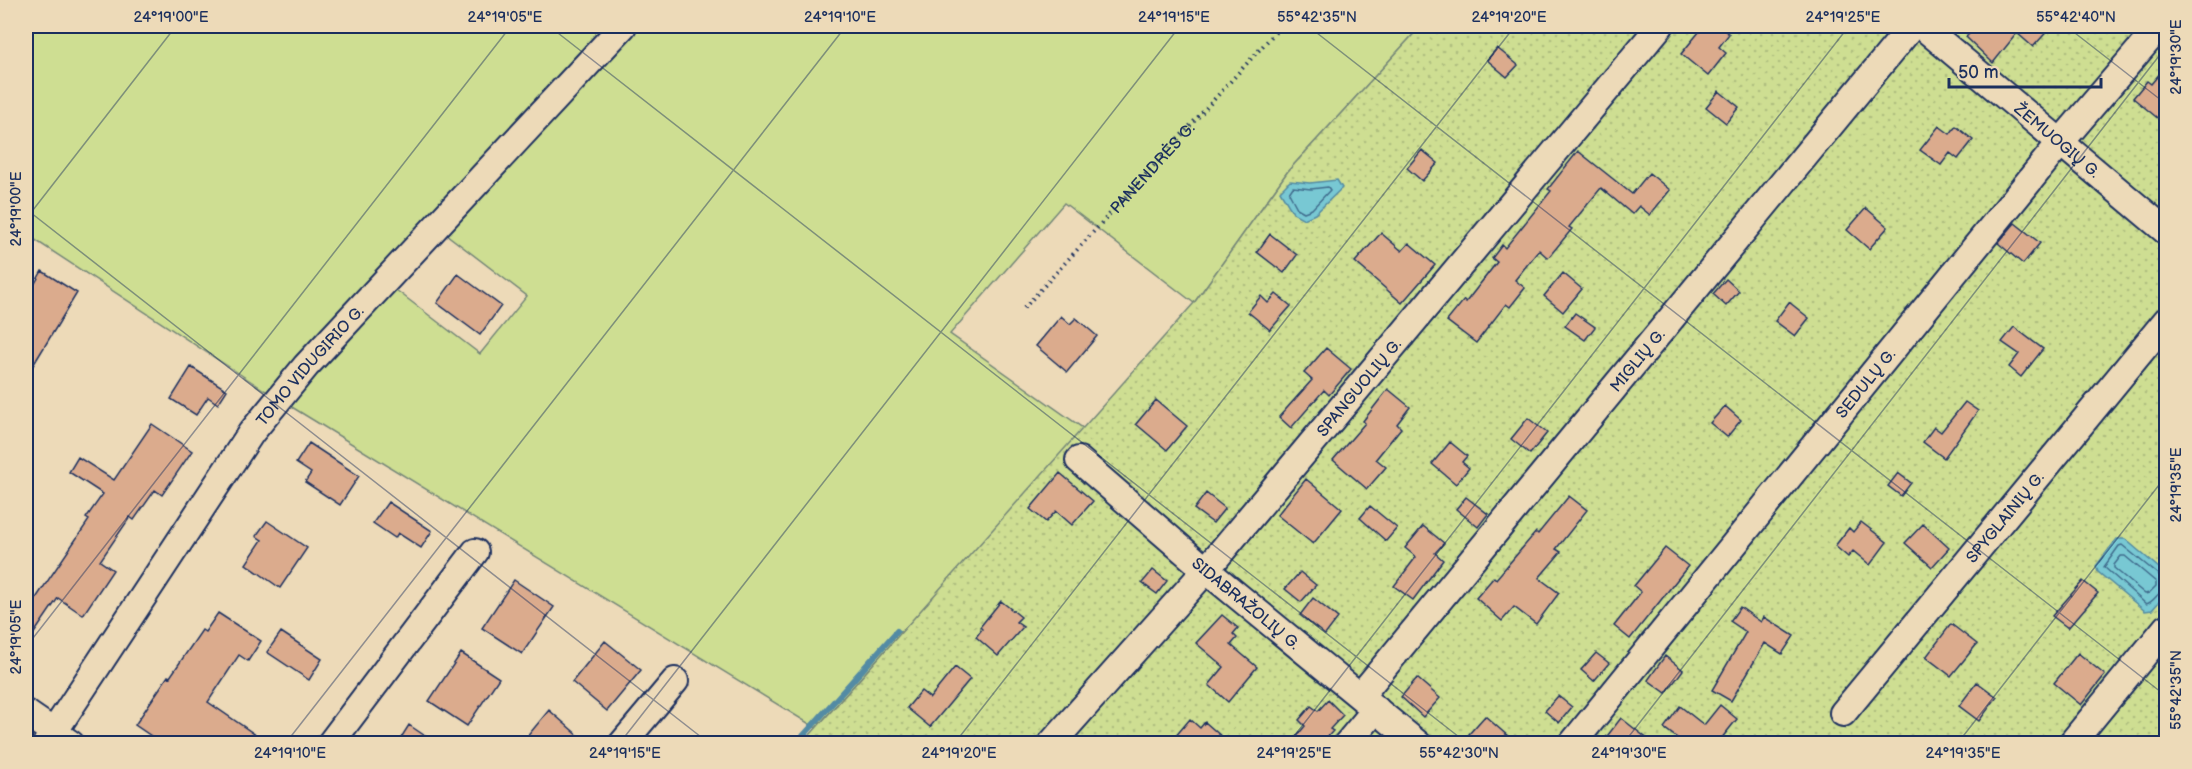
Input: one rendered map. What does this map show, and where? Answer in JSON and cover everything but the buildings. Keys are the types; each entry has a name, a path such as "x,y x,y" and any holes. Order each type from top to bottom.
{"street":[{"name":"TOMO VIDUGIRIO G.","path":"57,740 251,434 274,403 398,266 623,26"},
{"name":"SPANGUOLIŲ G.","path":"1051,744 1206,570 1660,26"},
{"name":"MIGLIŲ G.","path":"1347,744 1369,702 1912,26"},
{"name":"ŽEMUOGIŲ G.","path":"1923,26 2166,231"},
{"name":"SEDULŲ G.","path":"1572,744 2060,143 2160,26"},
{"name":"SPYGLAINIŲ G.","path":"1843,713 2166,321"},
{"name":"SIDABRAŽOLIŲ G.","path":"1079,460 1206,570 1418,744"},
{"path":"330,744 475,552"},
{"path":"2071,744 2166,627"},
{"path":"622,744 675,681"},
{"path":"26,713 57,740"}],"path":[{"name":"PANENDRĖS G.","path":"1024,308 1281,26"}],"green space":[{"path":"26,26 1421,26 1288,171 1194,303 1064,203 950,334 1084,429 816,728 264,390 26,234","holes":["425,218 527,296 480,354 375,274"]},
{"path":"1421,26 2166,26 2166,743 802,744 1194,303 1288,171"}],"water":[{"path":"1337,180 1342,188 1315,214 1304,219 1293,213 1280,191 1290,181 1310,183"},
{"path":"2117,539 2125,539 2166,574 2166,594 2152,610 2145,611 2098,572 2096,566"}],"waterway":[{"path":"796,744 897,631"}]}
